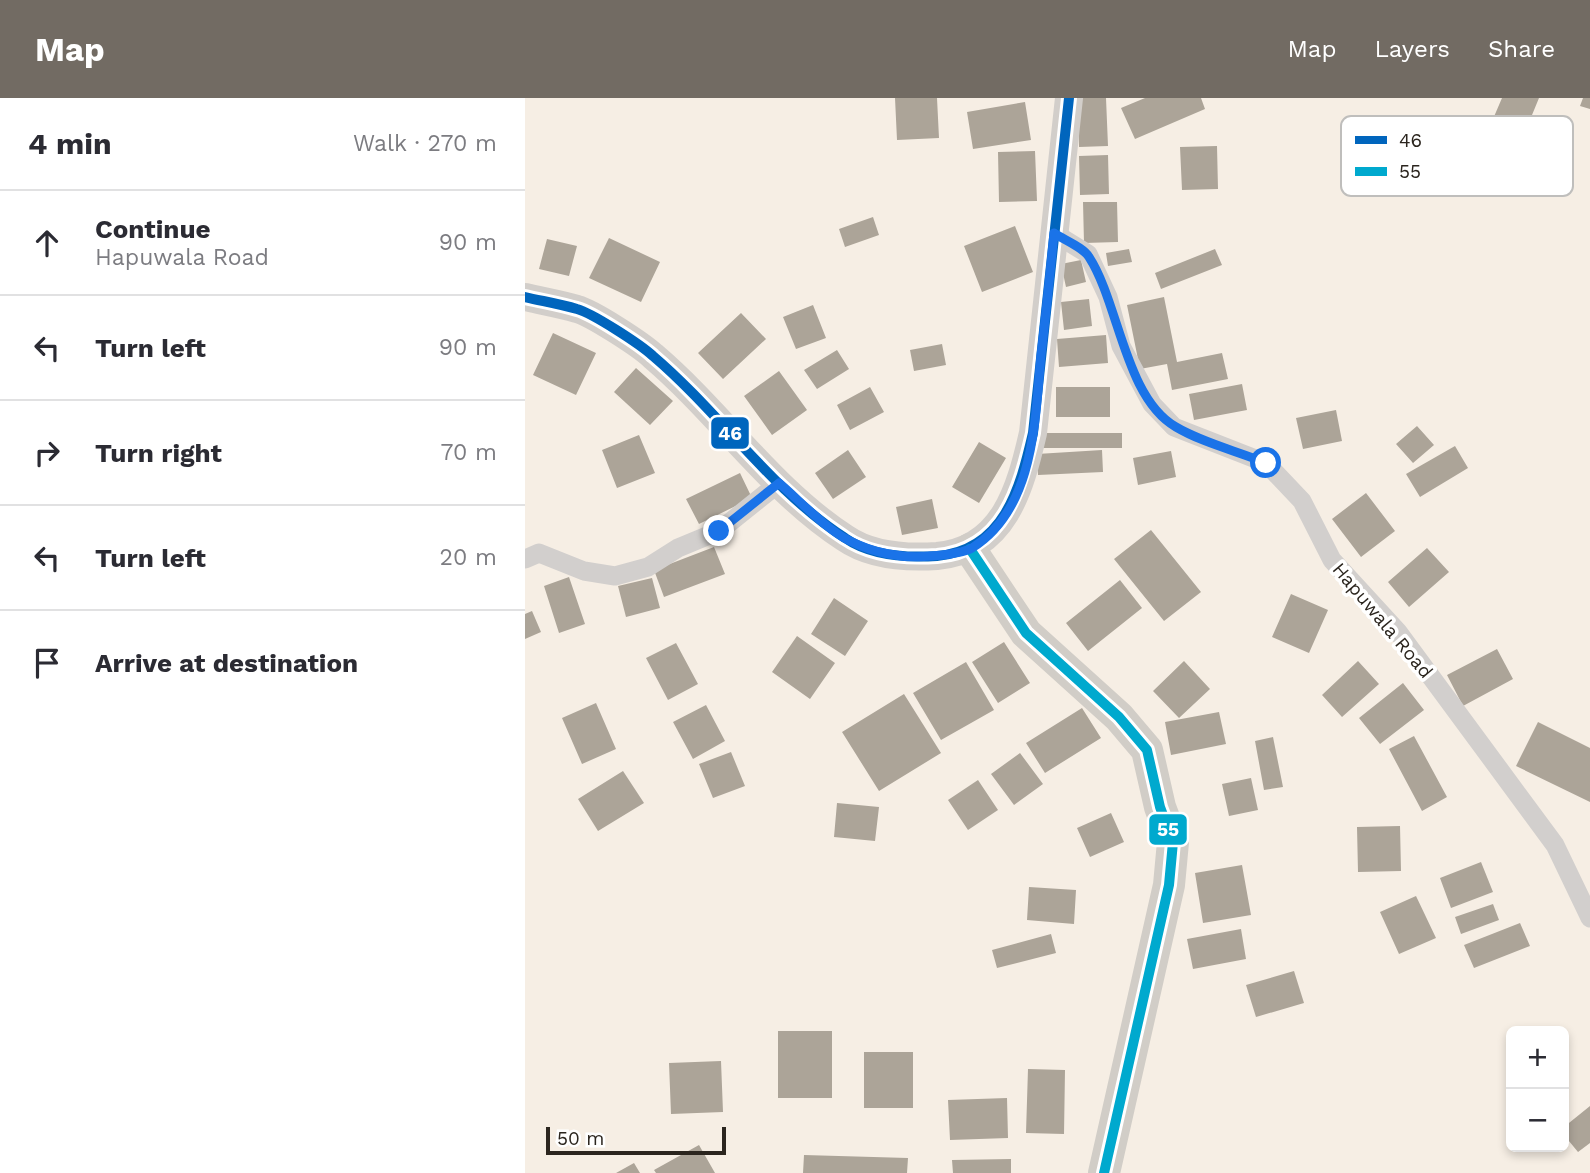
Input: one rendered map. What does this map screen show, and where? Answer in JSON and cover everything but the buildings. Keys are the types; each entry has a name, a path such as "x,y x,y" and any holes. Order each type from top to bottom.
{"main road":[{"path":"525,297 580,309 652,354 779,483 846,540 896,556 922,557 970,549 1004,517 1023,477 1034,433 1069,98"},
{"path":"970,549 1026,633 1119,717 1147,750 1160,807 1173,842 1169,885 1104,1173"}],"street":[{"name":"Hapuwala Road","path":"1054,233 1088,254 1108,297 1121,345 1152,404 1174,427 1266,463 1302,501 1332,560 1398,632 1555,845 1590,918"},
{"path":"525,559 538,553 584,570 615,576 648,566 678,548 719,531 779,483"}],"transit line":[{"name":"46","path":"525,297 584,312 647,351 677,378 793,497 818,519 855,544 878,552 914,557 960,551 978,542 993,529 1005,513 1015,495 1033,433 1069,98"},
{"name":"55","path":"970,549 1026,633 1119,717 1147,750 1160,807 1173,842 1169,885 1104,1173"}],"route":[{"path":"719,531 779,483 846,540 896,556 944,555 970,549 987,535 1004,517 1014,498 1023,477 1034,433 1054,233 1088,254 1108,297 1121,345 1152,404 1174,427 1266,463"}]}
